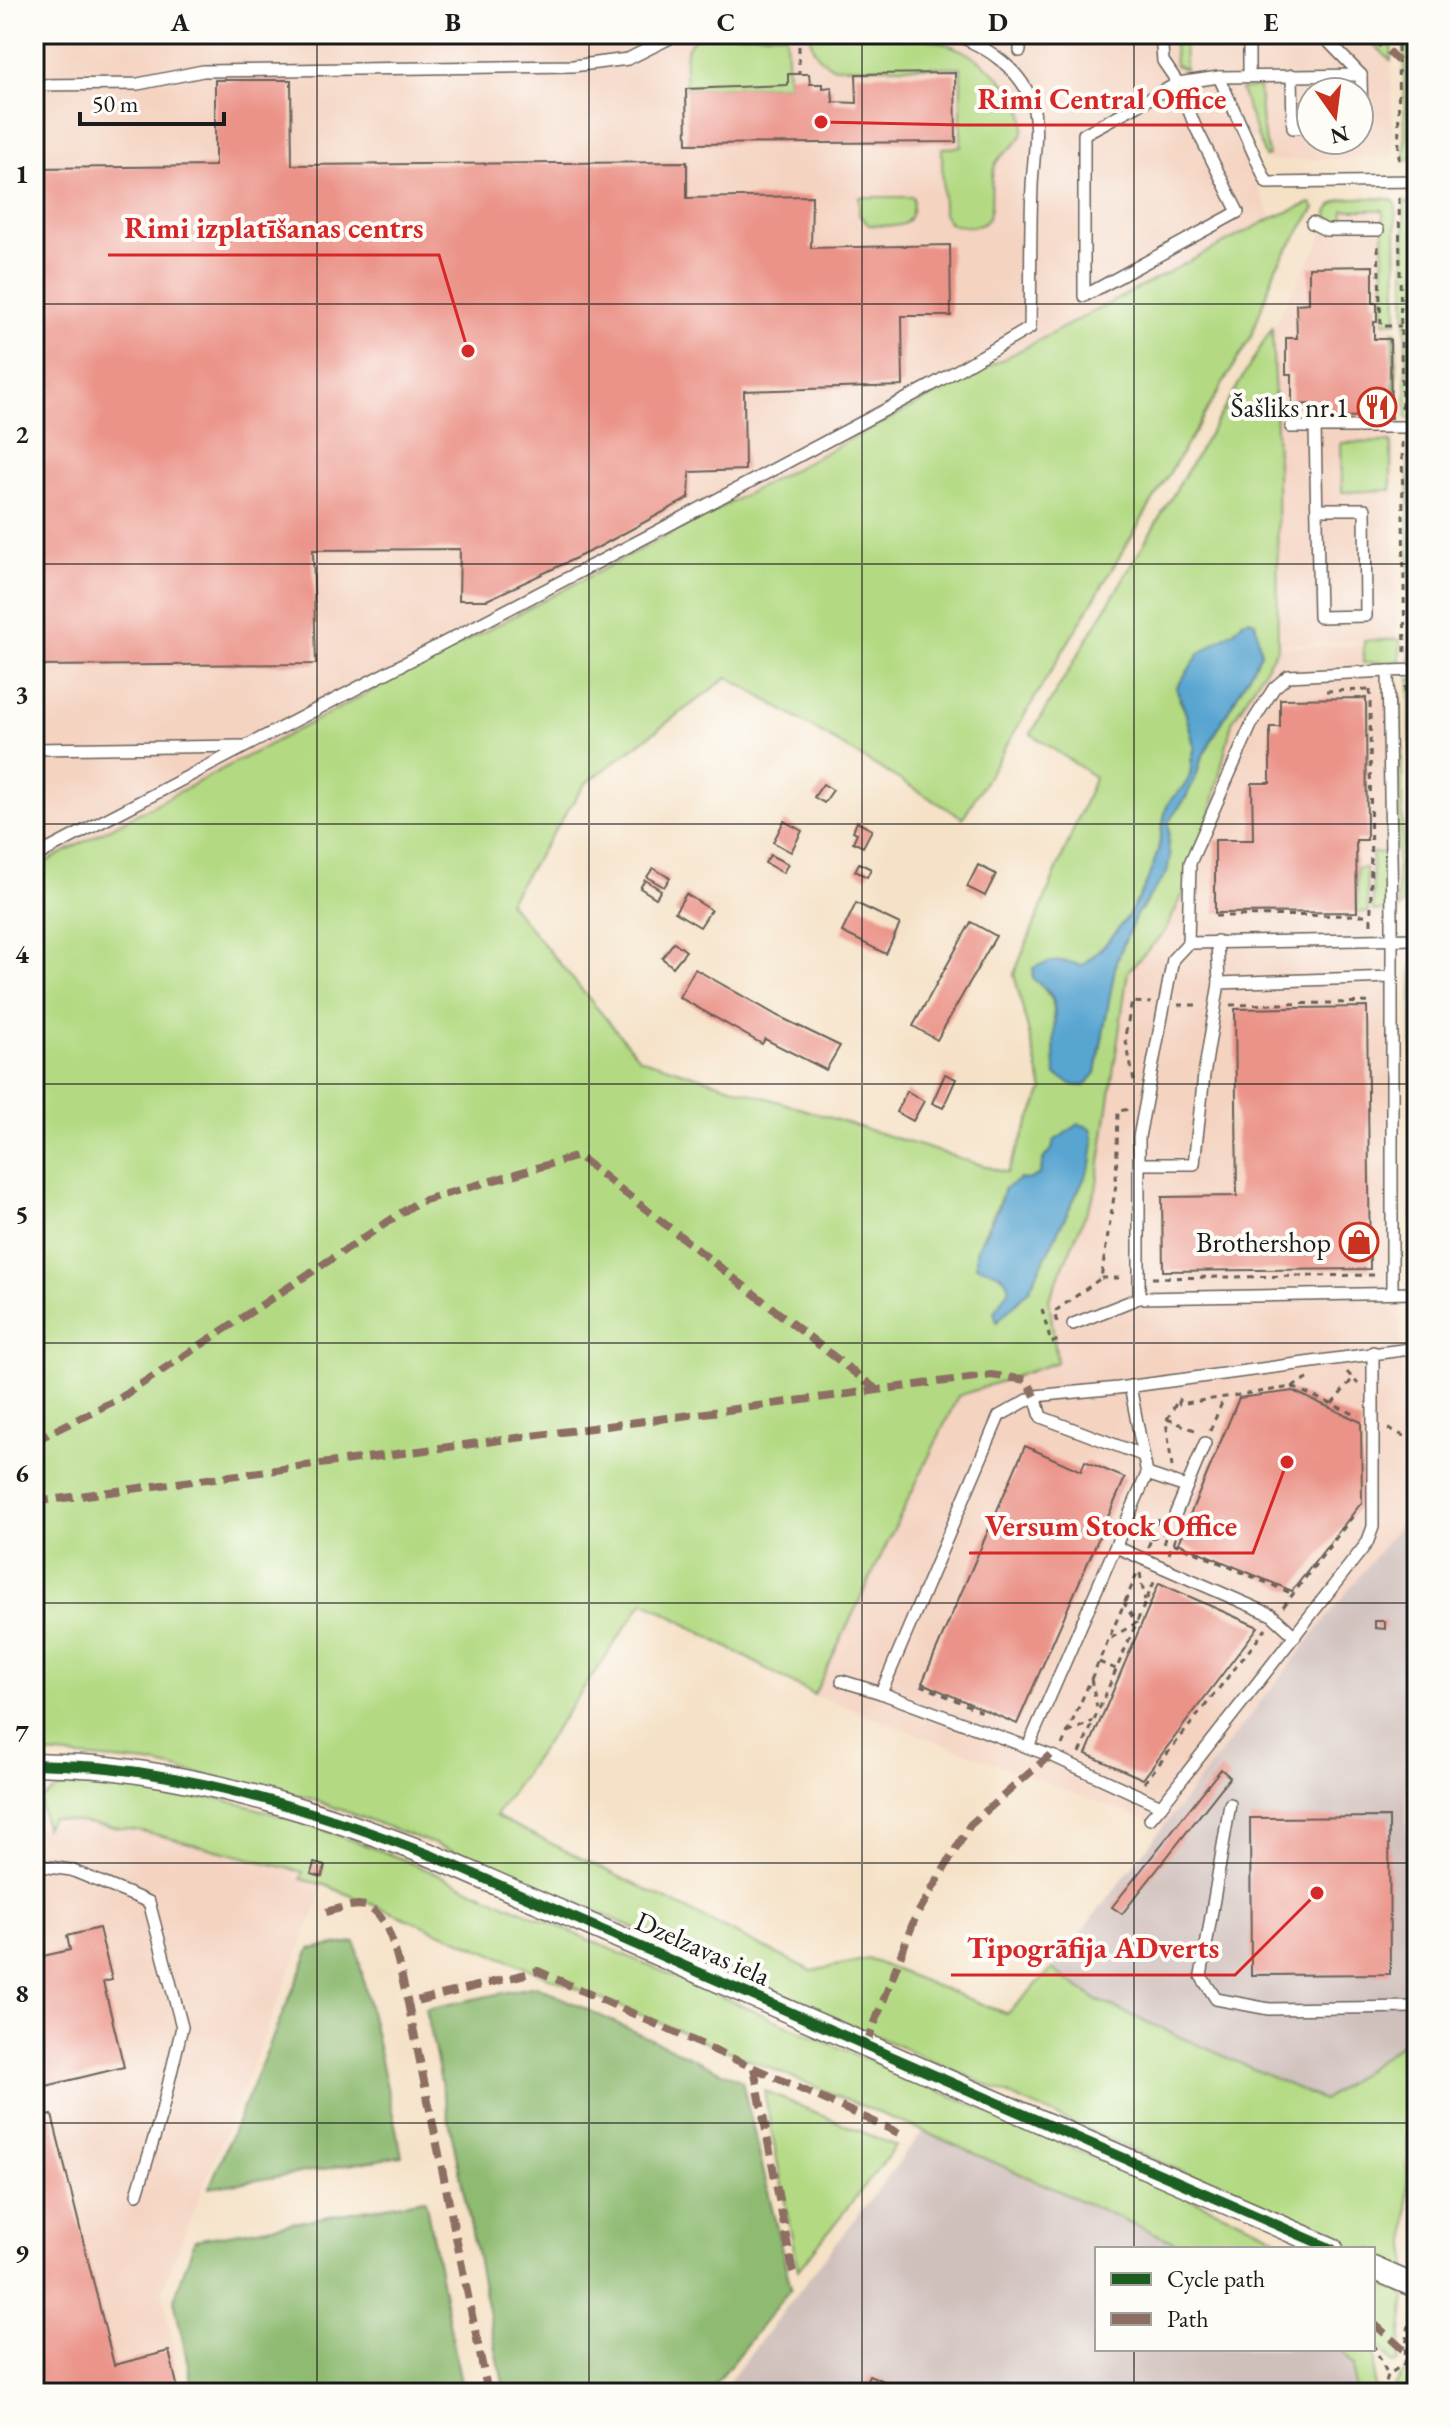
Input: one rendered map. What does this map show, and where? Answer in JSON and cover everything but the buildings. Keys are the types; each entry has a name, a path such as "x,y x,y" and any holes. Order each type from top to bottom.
{"street":[{"name":"Dzelzavas iela","path":"34,1764 105,1767 170,1777 291,1805 353,1825 433,1856 1327,2247"},
{"path":"1375,2269 1415,2292"}],"lane":[{"path":"34,85 138,84 203,71 573,66 628,59 678,34"},
{"path":"34,857 918,393 1030,328 1032,184 1036,156 1033,108 1027,91 991,51 953,34"},
{"path":"1020,34 1020,51"},
{"path":"1161,34 1163,61 1178,83 1195,126 1238,212 1084,296 1084,134 1178,83 1219,77 1361,75"},
{"path":"1249,34 1249,76"},
{"path":"1321,34 1361,75"},
{"path":"1292,75 1295,128"},
{"path":"1219,77 1267,183 1417,181"},
{"path":"1312,223 1326,230 1378,230"},
{"path":"1291,427 1417,427"},
{"path":"1315,427 1319,617 1366,616 1365,509 1317,509"},
{"path":"1139,1298 1139,1137 1173,959 1188,943 1190,863 1252,723 1274,688 1288,676 1417,670"},
{"path":"1388,671 1392,915 1392,1293"},
{"path":"34,749 249,746"},
{"path":"1188,943 1417,939"},
{"path":"1139,1164 1194,1164 1219,983 1217,941"},
{"path":"1219,983 1392,977"},
{"path":"1073,1324 1139,1298 1417,1293"},
{"path":"881,1693 999,1416 1035,1396 1417,1348"},
{"path":"1150,1819 1367,1543 1373,1527 1373,1352"},
{"path":"1028,1747 1147,1474 1130,1386"},
{"path":"1035,1396 1041,1417 1142,1455"},
{"path":"1177,1520 1186,1487 1205,1443"},
{"path":"1147,1474 1186,1487"},
{"path":"1116,1547 1274,1617 1295,1636"},
{"path":"842,1681 1057,1758 1161,1806"},
{"path":"1230,1804 1201,1976 1216,1999 1269,2009 1417,2007"},
{"path":"34,1865 71,1870 149,1902 182,2027 161,2115 137,2194"}],"path":[{"path":"799,34 799,75"},
{"path":"1378,230 1381,326 1401,326"},
{"path":"1324,691 1388,688"},
{"path":"1370,690 1371,940"},
{"path":"1215,916 1392,915"},
{"path":"1373,977 1374,1002"},
{"path":"1134,1081 1125,1036 1132,1002 1216,1005 1374,1002 1391,1008"},
{"path":"1101,1278 1116,1184 1118,1111 1134,1108"},
{"path":"1058,1326 1054,1312 1101,1278 1392,1274"},
{"path":"1042,1309 1051,1343 1070,1337 1073,1324"},
{"path":"1339,1369 1354,1377 1359,1386"},
{"path":"1176,1379 1179,1404 1292,1387 1315,1376"},
{"path":"1332,1404 1354,1377"},
{"path":"1292,1387 1363,1418 1363,1408"},
{"path":"1167,1480 1172,1469 1167,1419 1179,1398"},
{"path":"1167,1419 1208,1435 1224,1398"},
{"path":"1373,1422 1412,1439"},
{"path":"1145,1783 1356,1513"},
{"path":"1144,1559 1161,1515 1164,1520 1165,1556 1170,1553 1177,1520"},
{"path":"1173,1543 1293,1594"},
{"path":"1145,1601 1139,1570 1061,1747 1079,1755 1161,1566"},
{"path":"1124,1603 1136,1623"},
{"path":"1108,1640 1136,1623"},
{"path":"1099,1662 1116,1669"},
{"path":"1091,1679 1098,1710"},
{"path":"921,1685 991,1716"},
{"path":"1068,1733 1093,1721"},
{"path":"1383,2393 1388,2375 1404,2364 1415,2292"},
{"path":"1375,2348 1388,2375"},
{"path":"1406,2352 1417,2353"}],"shaded area":[{"path":"34,34 1363,34 1391,61 1393,157 1267,161 1258,137 1238,144 1272,218 34,868"},
{"path":"1340,204 1393,204 1396,640 1282,644 1272,328"},
{"path":"1397,644 1400,1328 1405,1518 1164,1827 814,1695 958,1396 1057,1362 1049,1299 1096,1190 1128,971 1164,933 1199,862 1232,722 1278,647"},
{"path":"1405,1518 1408,2039 1323,2100 1095,1999 1052,1969"},
{"path":"51,1818 142,1831 303,1873 302,1879 325,1885 162,2289 183,2393 34,2393 34,1828 45,1828"},
{"path":"923,2131 1185,2247 1095,2247 1095,2351 1343,2351 1354,2366 1354,2393 720,2393"}],"green space":[{"path":"701,34 786,34 788,85 686,89 687,51"},
{"path":"810,34 891,34 942,43 966,52 988,67 1008,87 1021,107 1023,131 1018,141 996,163 990,210 981,225 949,223 943,213 942,148 961,147 961,67 833,67 817,54"},
{"path":"1363,34 1392,34 1391,61"},
{"path":"1404,34 1417,34 1417,154 1405,162"},
{"path":"1184,39 1185,69 1175,65 1174,44"},
{"path":"1259,87 1262,125 1269,156 1265,157 1241,90"},
{"path":"859,197 913,197 913,208 907,222 902,224 869,225 859,215"},
{"path":"1391,199 1396,208 1397,322 1384,322 1383,210 1344,210 1343,225 1335,227 1328,215 1333,204 1340,201"},
{"path":"1404,201 1417,208 1417,419 1407,419"},
{"path":"1311,203 1315,208 1276,267 1251,337 963,818 728,677 585,784 508,902 639,1058 1007,1173 1043,1090 1014,974 1095,777 1031,734 1272,328 1277,456 1278,647 1232,722 1199,862 1164,933 1128,971 1096,1190 1049,1299 1057,1362 958,1396 814,1695 644,1601 495,1816 812,1971 868,1959 1007,2014 1052,1969 1095,1999 1323,2100 1408,2039 1407,2272 1375,2258 1375,2247 1351,2247 489,1864 309,1798 149,1763 34,1753 34,868 1272,218","holes":["1250,619 1254,622 1261,653 1201,759 1185,799 1169,821 1170,857 1143,908 1137,913 1116,962 1096,1072 1087,1082 1053,1017 1051,999 1032,975 1043,967 1055,964 1081,967 1107,943 1129,914 1153,867 1167,806 1190,774 1195,749 1179,699 1243,621","1079,1124 1090,1165 1029,1290 994,1312 1010,1287 1000,1275 976,1266 979,1246 1004,1189 1034,1179 1040,1173 1044,1158 1053,1149 1054,1141"]},
{"path":"1393,331 1396,331 1397,419 1394,419"},
{"path":"1408,437 1417,437 1417,662 1410,662"},
{"path":"1391,442 1391,490 1342,492 1341,443"},
{"path":"1400,639 1400,662 1363,663 1364,641"},
{"path":"1417,678 1417,930 1413,931 1410,679"},
{"path":"1394,695 1401,695 1403,905 1398,910"},
{"path":"1386,852 1386,911 1373,911 1372,853"},
{"path":"1357,868 1366,868 1368,912 1357,912"},
{"path":"1412,955 1417,955 1417,1281 1414,1281"},
{"path":"74,1778 117,1781 201,1794 324,1830 404,1860 1265,2231 1285,2247 1185,2247 923,2131 325,1885 301,1879 303,1872 142,1831 51,1818 45,1828 40,1800"},
{"path":"355,1942 402,2156 209,2188 310,1949"},
{"path":"536,1986 742,2081 791,2288 708,2393 505,2393 426,2009"},
{"path":"764,2091 896,2146 798,2270"},
{"path":"425,2199 463,2393 194,2393 174,2299 195,2240"},
{"path":"1375,2279 1406,2295 1399,2362 1394,2364 1375,2340"},
{"path":"1343,2351 1371,2351 1375,2358 1374,2393 1354,2393 1354,2366"},
{"path":"1414,2358 1417,2359 1417,2393 1390,2393"}],"water":[{"path":"1250,619 1255,622 1261,653 1201,759 1185,799 1169,821 1167,873 1137,913 1116,962 1096,1073 1085,1086 1073,1085 1056,1075 1054,1003 1048,992 1033,979 1033,968 1057,961 1081,966 1107,942 1129,914 1153,867 1169,802 1185,785 1190,774 1195,749 1176,688 1200,653"},
{"path":"1079,1124 1091,1128 1094,1143 1091,1165 1029,1290 997,1322 994,1312 1010,1287 1000,1275 976,1266 976,1251 998,1209 1004,1189 1020,1179 1028,1180 1040,1174 1044,1158 1054,1141"}],"marked path":[{"path":"1371,34 1398,61"},
{"path":"34,1441 120,1398 418,1202 578,1156 878,1391"},
{"path":"34,1502 991,1375 1027,1380 1035,1396"},
{"path":"866,2046 915,1918 970,1825 1050,1755"},
{"path":"326,1912 359,1905 377,1913 390,1936 408,2003"},
{"path":"488,2393 408,2003 538,1971 899,2133"},
{"path":"754,2068 794,2278"},
{"path":"1375,2325 1406,2352"}],"cycle path":[{"path":"34,1764 108,1768 192,1781 273,1802 393,1841 1327,2247"}],"place":[{"name":"Rimi Central Office","path":"821,122"},
{"name":"Rimi izplatīšanas centrs","path":"468,351"},
{"name":"Šašliks nr.1","path":"1377,407"},
{"name":"Brothershop","path":"1359,1242"},
{"name":"Versum Stock Office","path":"1287,1462"},
{"name":"Tipogrāfija ADverts","path":"1317,1893"}]}
